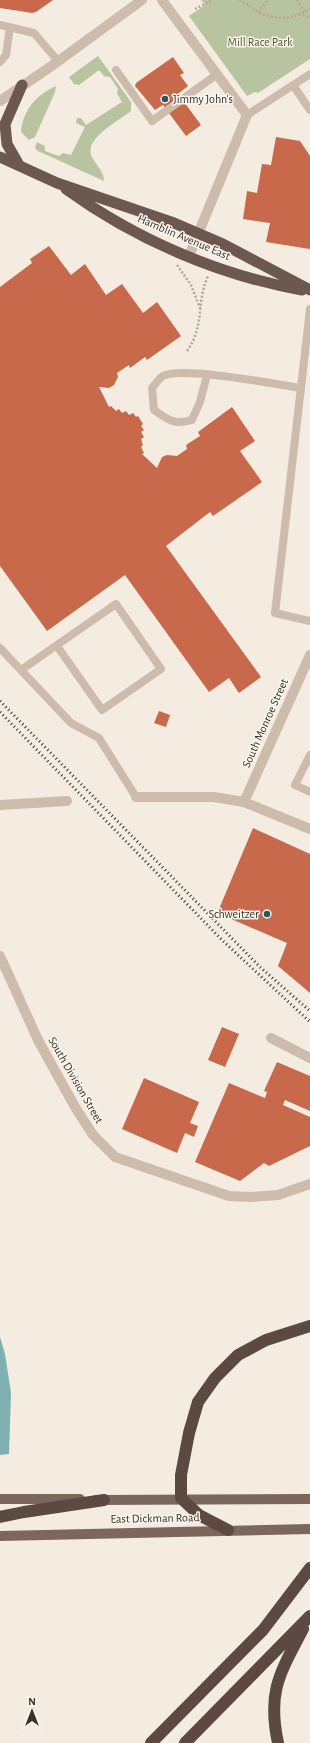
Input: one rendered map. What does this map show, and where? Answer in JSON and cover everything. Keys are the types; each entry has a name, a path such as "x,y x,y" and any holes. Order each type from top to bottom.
{"highway":[{"path":"19,165 7,144 5,124 22,85"},
{"name":"Hamblin Avenue East","path":"0,156 57,183 198,233 223,244 310,291"},
{"name":"Hamblin Avenue East","path":"57,183 99,213 212,266 274,285 310,291"},
{"path":"228,1530 200,1515 181,1498 181,1475 189,1433 198,1402 215,1378 238,1355 266,1340 310,1326"},
{"path":"0,1518 24,1512 104,1500"},
{"path":"151,1743 263,1630 307,1572"},
{"path":"185,1743 309,1617"},
{"path":"278,1743 274,1725 274,1698 278,1677 309,1617"}],"main road":[{"name":"East Dickman Road","path":"0,1499 310,1499"},
{"name":"East Dickman Road","path":"0,1536 310,1529"}],"street":[{"path":"0,101 58,62 142,0"},
{"path":"162,0 247,115 189,256"},
{"name":"South Monroe Street","path":"244,802 310,655"},
{"path":"136,796 214,797 244,802 310,829"},
{"path":"0,805 67,800"},
{"name":"South Division Street","path":"0,956 38,1040 75,1108 93,1136 115,1157 229,1196 251,1197 278,1195 310,1184"},
{"path":"271,1038 310,1058"}],"lane":[{"path":"0,25 34,33 58,62"},
{"path":"0,62 6,55 10,27"},
{"path":"116,70 152,121 216,74"},
{"path":"247,115 310,74"},
{"path":"293,85 310,110"},
{"path":"310,309 275,613 310,621"},
{"path":"207,375 200,402 192,420 181,423 168,420 154,410 152,388 163,376 186,372 300,388"},
{"path":"21,670 116,604 161,669 102,710 57,646"},
{"path":"0,648 71,723 99,738 136,796"},
{"path":"310,755 295,785 310,792"}],"path":[{"path":"194,9 213,0"},
{"path":"239,0 258,12 276,18 299,14 310,8"},
{"path":"258,12 268,0"},
{"path":"297,0 305,12"},
{"path":"299,14 310,18"},
{"path":"178,262 177,265 193,289 200,310"},
{"path":"186,351 194,341 197,333 200,310 209,274"}],"green space":[{"name":"Mill Race Park","path":"201,0 310,0 310,59 258,93 255,92 247,96 189,16 205,5"},
{"path":"98,56 131,102 131,111 96,138 92,145 90,152 102,172 104,181 38,151 35,148 37,142 45,146 45,151 59,156 63,153 71,155 85,127 76,123 77,118 81,118 86,125 122,102 117,93 118,89 110,77 104,76 99,70 79,85 74,84 69,77"},
{"path":"56,86 55,92 35,137 29,140 21,132 24,117 32,104 42,94"}],"water":[{"path":"0,1337 5,1354 11,1393 9,1454 0,1455"}],"building":[{"path":"0,0 53,0 36,12 32,13 0,8"},
{"name":"Jimmy John's","path":"173,57 184,73 180,75 188,86 178,94 201,125 186,136 163,105 155,110 135,86 136,83"},
{"path":"276,137 300,141 310,156 310,249 266,242 270,223 243,219 247,191 257,193 262,164 271,165"},
{"path":"49,246 71,275 85,264 106,295 122,284 143,313 157,302 181,336 147,360 145,357 130,368 129,365 117,373 118,377 114,385 109,388 99,387 109,407 111,406 116,411 119,409 122,413 126,411 129,415 133,413 136,417 138,416 143,424 141,426 144,430 141,432 144,437 141,439 143,445 141,447 144,453 142,454 157,468 162,457 167,455 177,456 187,449 186,445 200,436 198,432 232,407 255,441 240,451 262,482 213,516 210,512 166,546 261,677 239,693 229,678 209,692 125,575 47,631 0,566 0,287 32,263 30,259"},
{"path":"159,711 170,715 166,727 154,723"},
{"name":"Schweitzer","path":"253,828 310,854 310,993 278,966 287,943 229,918 219,909"},
{"path":"222,1027 239,1034 225,1067 208,1060"},
{"path":"277,1062 310,1076 310,1111 285,1100 283,1105 310,1117 310,1146 269,1166 264,1163 240,1181 195,1162 229,1083 265,1098 267,1092 264,1091"},
{"path":"144,1078 199,1102 190,1123 198,1126 194,1137 185,1133 177,1153 122,1129"}],"railway":[{"path":"0,701 260,967 310,1011"},
{"path":"0,712 223,941 310,1022"}],"place":[{"name":"Jimmy John's","path":"165,99"},
{"name":"Schweitzer","path":"267,914"}]}
